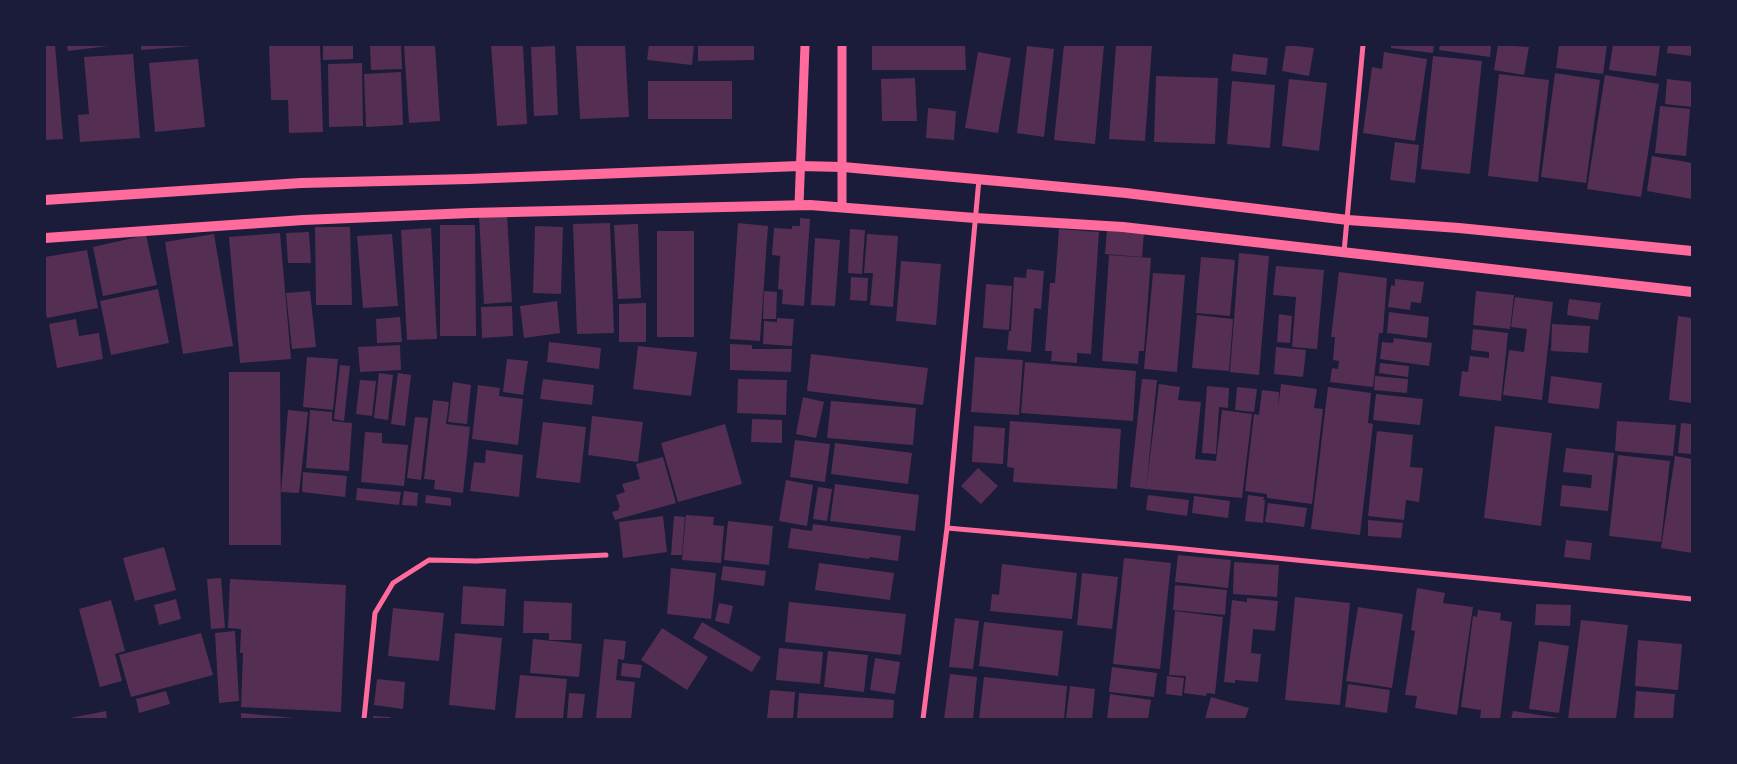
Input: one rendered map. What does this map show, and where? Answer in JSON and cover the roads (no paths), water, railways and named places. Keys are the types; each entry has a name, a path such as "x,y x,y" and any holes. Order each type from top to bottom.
{"main road":[{"path":"45,200 78,196 301,182 469,179 800,166 843,167 1126,193 1348,220 1459,228 1692,251"},
{"path":"45,238 303,220 799,205 1123,227 1692,292"}],"street":[{"path":"799,205 805,45"},
{"path":"842,45 842,207"},
{"path":"1344,252 1363,45"},
{"path":"923,719 947,528 979,180"},
{"path":"947,528 1692,599"},
{"path":"364,719 375,612 393,583 429,560 476,562 520,558 606,555"}]}
